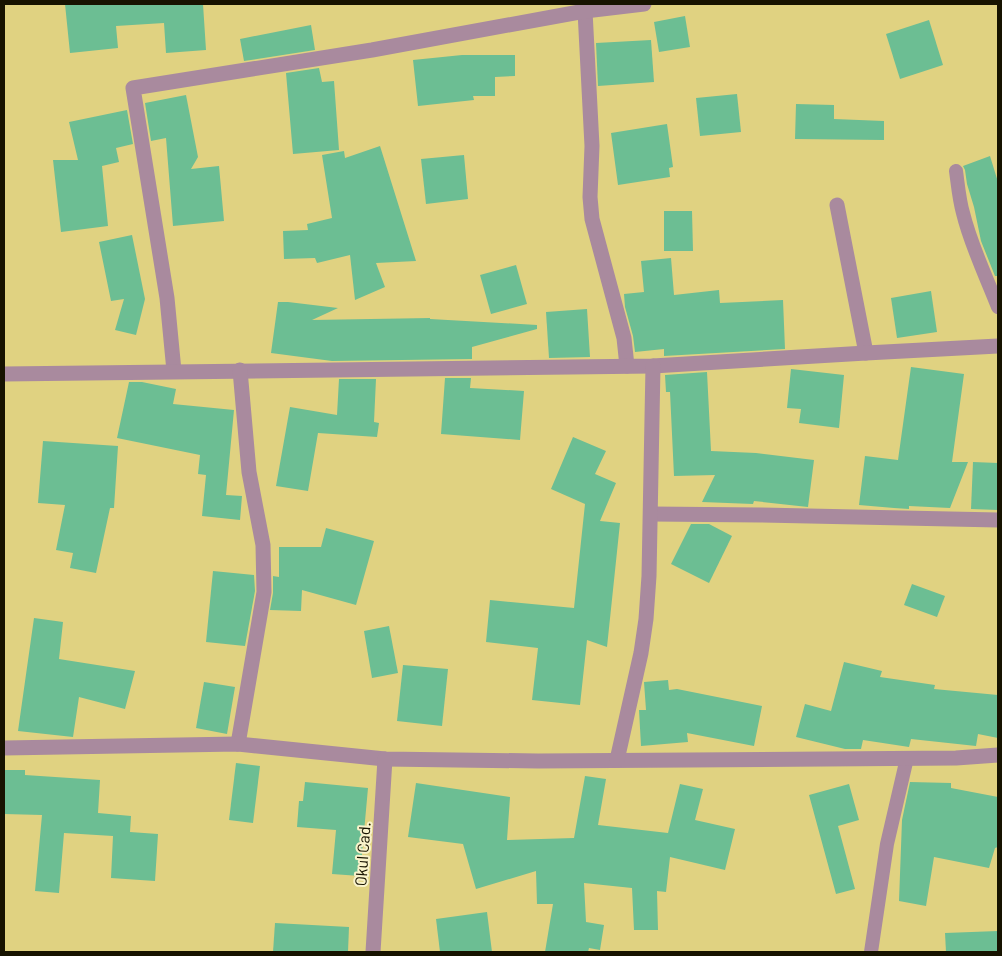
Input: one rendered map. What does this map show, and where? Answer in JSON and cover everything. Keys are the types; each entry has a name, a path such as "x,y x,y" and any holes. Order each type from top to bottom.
{"street":[{"path":"174,371 167,298 134,88 372,50 585,11 644,4"},
{"path":"585,11 592,146 590,196 592,219 624,338 627,366"},
{"path":"837,205 866,353"},
{"path":"4,374 653,366 998,346"},
{"path":"617,760 642,653 644,636 649,576 653,366"},
{"path":"238,744 264,592 263,546 249,472 240,370"},
{"path":"650,514 760,514 998,520"},
{"path":"4,748 238,744 385,759 538,761 956,758 998,755"},
{"name":"Okul Cad.","path":"373,952 385,759"}],"lane":[{"path":"956,171 962,212 973,246 998,307"},
{"path":"871,952 887,844 907,758"}],"building":[{"path":"65,4 203,4 206,50 166,53 164,23 116,26 118,48 70,53"},
{"path":"685,16 690,47 659,52 654,22"},
{"path":"929,20 943,65 900,79 886,34"},
{"path":"311,25 315,50 244,61 240,39"},
{"path":"651,40 654,82 598,86 596,43"},
{"path":"462,55 515,55 515,76 495,77 495,96 473,96 474,100 418,106 413,60"},
{"path":"319,68 322,82 334,81 339,150 293,154 286,73"},
{"path":"737,94 741,132 700,136 696,98"},
{"path":"186,95 198,157 191,169 219,166 224,221 173,226 166,138 151,141 145,103"},
{"path":"796,104 834,105 834,119 884,121 884,140 795,139"},
{"path":"127,110 133,144 116,148 119,162 102,166 108,226 61,232 53,160 78,160 69,122"},
{"path":"667,124 673,167 669,168 670,177 618,185 611,133"},
{"path":"380,146 416,261 376,263 385,287 355,300 350,255 317,263 315,258 284,259 283,231 308,230 307,224 332,218 322,155 344,151 345,158"},
{"path":"464,155 468,199 426,204 421,159"},
{"path":"990,156 998,182 998,276 995,276 981,241 963,166"},
{"path":"664,211 692,211 693,251 664,251"},
{"path":"132,235 145,299 136,335 115,330 124,299 111,301 99,242"},
{"path":"671,258 674,295 719,290 720,303 783,300 785,349 664,356 664,349 635,352 624,294 644,292 641,261"},
{"path":"516,265 527,304 491,314 480,275"},
{"path":"931,291 937,332 897,338 891,298"},
{"path":"278,302 338,308 312,320 430,318 537,325 537,329 472,347 472,359 332,361 271,353"},
{"path":"587,309 590,357 549,358 546,312"},
{"path":"911,367 964,374 952,462 968,462 950,508 909,506 909,509 859,505 865,456 898,460"},
{"path":"791,369 844,375 839,428 799,423 801,409 787,408"},
{"path":"707,372 711,451 756,453 814,460 808,507 754,501 753,504 702,502 715,475 674,476 670,392 666,392 665,375"},
{"path":"445,378 471,378 470,388 524,391 520,440 441,434"},
{"path":"339,379 376,379 374,422 379,423 377,437 318,433 308,491 276,486 290,407 337,415"},
{"path":"129,382 142,382 176,389 173,404 234,410 226,495 242,496 240,520 202,516 206,475 198,474 200,455 117,438"},
{"path":"573,437 606,451 595,474 616,483 600,521 620,523 607,647 587,640 580,705 532,700 538,648 486,642 490,600 574,608 585,504 551,489"},
{"path":"43,441 118,446 114,508 110,508 96,573 70,568 73,553 56,550 65,505 38,503"},
{"path":"973,462 998,463 998,510 971,509"},
{"path":"691,524 709,524 732,536 709,583 671,564"},
{"path":"326,528 374,541 356,605 302,590 301,611 270,610 273,576 279,577 279,547 321,547"},
{"path":"213,571 254,575 255,591 245,646 206,642"},
{"path":"912,584 945,596 937,617 904,605"},
{"path":"34,618 63,622 59,659 135,671 125,709 79,697 73,737 18,731"},
{"path":"389,626 398,673 372,678 364,631"},
{"path":"844,662 882,671 880,677 935,685 934,689 998,695 998,738 978,734 976,746 911,739 909,747 863,740 861,749 845,749 796,737 805,704 831,711"},
{"path":"403,665 448,669 442,726 397,721"},
{"path":"668,680 669,690 677,689 762,706 754,746 687,733 688,742 641,746 639,710 646,710 644,682"},
{"path":"204,682 235,687 227,734 196,728"},
{"path":"236,763 260,766 253,823 229,820"},
{"path":"4,770 25,770 25,775 100,780 98,813 131,816 130,832 158,834 155,881 111,878 113,836 64,833 59,893 35,891 42,815 4,814"},
{"path":"585,776 606,779 598,825 668,833 680,784 703,789 695,820 735,829 725,870 670,857 666,892 657,891 658,930 634,930 632,888 584,883 586,922 604,925 600,950 589,948 588,952 545,952 553,904 537,904 536,871 476,889 463,844 408,837 416,783 510,797 507,840 574,838"},
{"path":"305,782 368,788 360,876 332,874 336,830 297,827 299,801 303,801"},
{"path":"910,782 951,783 951,788 998,797 998,847 995,848 989,868 934,857 926,906 899,901 902,820"},
{"path":"849,784 859,820 838,826 855,889 836,894 809,795"},
{"path":"487,912 492,952 440,952 436,919"},
{"path":"275,923 349,927 348,952 273,952"},
{"path":"998,931 998,952 946,952 945,933"}]}
